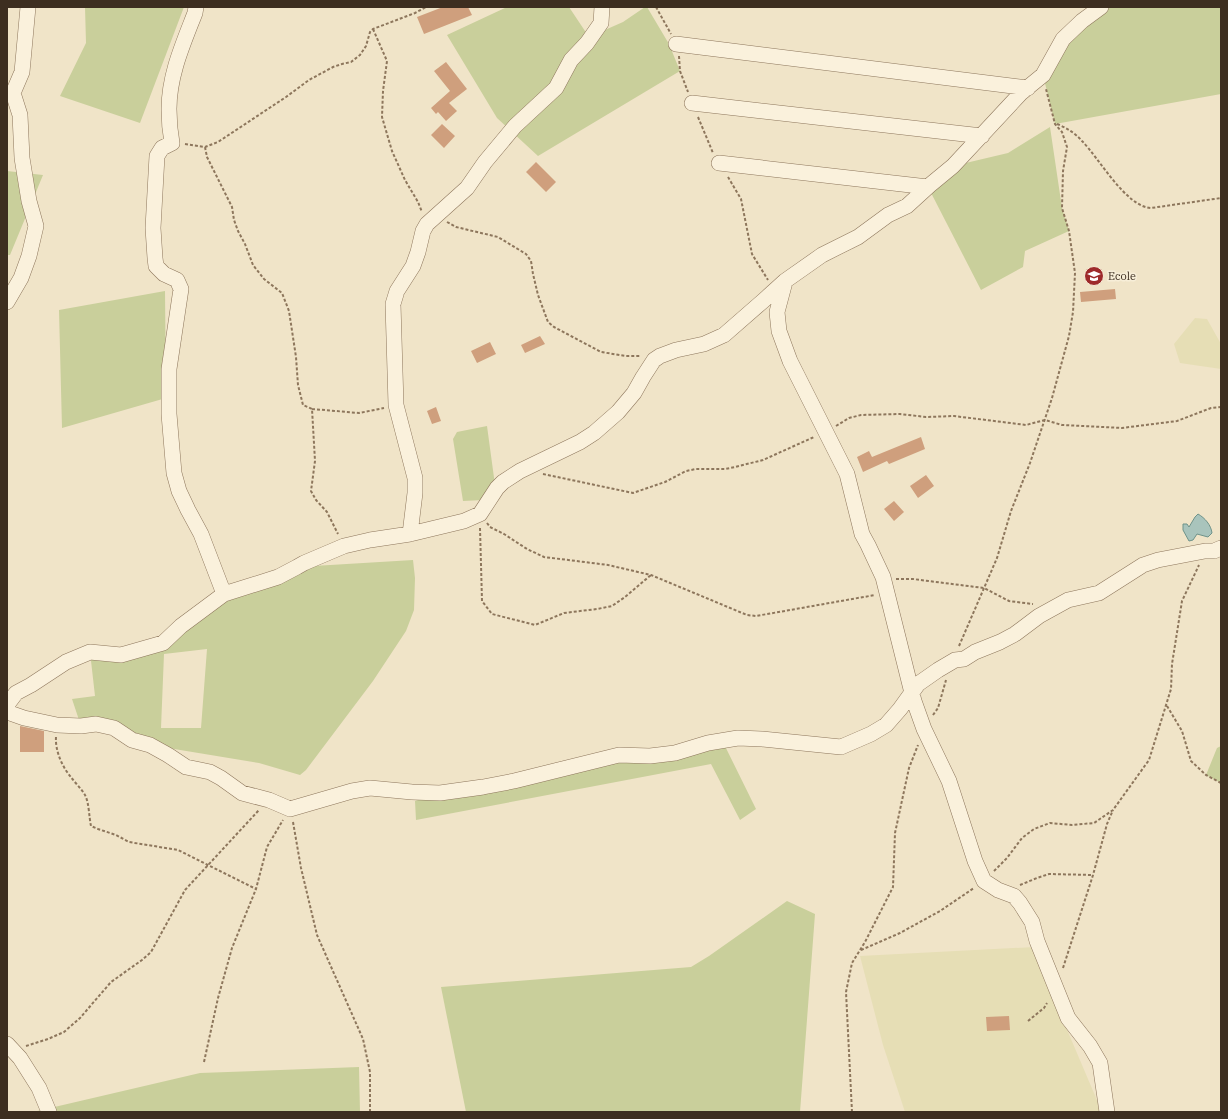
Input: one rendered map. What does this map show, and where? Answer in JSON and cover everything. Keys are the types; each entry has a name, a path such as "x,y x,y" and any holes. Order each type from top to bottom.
{"street":[{"path":"7,302 21,278 29,256 36,226 29,201 22,158 20,115 13,93 22,72 28,7"},
{"path":"196,7 172,79 169,109 172,143 162,148 157,156 153,228 156,266 164,274 177,280 181,289 169,369 169,414 174,473 179,491 201,534 224,594"},
{"path":"410,534 415,493 415,478 396,405 393,304 396,291 413,266 423,231 431,220 467,188 485,162 515,126 556,88 571,60 587,44 601,23 602,7"},
{"path":"7,705 16,692 31,685 66,662 90,652 121,656 163,643 181,626 224,594 278,577 304,563 344,546 370,540 410,534 464,521 480,514 497,488 503,482 520,471 580,442 594,433 618,412 634,393 654,360 676,350 704,344 724,335 780,286 822,255 858,237 888,216 907,206 954,166 1021,93 1043,75 1063,40 1082,21 1101,7"},
{"path":"676,44 1028,88"},
{"path":"692,103 982,136"},
{"path":"720,163 928,187"},
{"path":"780,286 777,312 779,331 790,361 846,474 862,534 883,577 912,691 924,729 949,781 975,861 985,880 998,890 1014,896 1032,922 1037,941 1068,1018 1090,1046 1100,1063 1107,1112"},
{"path":"7,712 24,718 57,725 81,726 96,724 114,728 132,740 150,745 186,767 210,772 242,793 270,800 290,809 352,791 370,788 440,793 483,787 514,781 619,755 650,756 676,753 708,742 738,738 841,746 871,734 886,725 918,684 938,670 955,660 964,659 975,652 1015,634 1040,616 1068,600 1099,593 1143,565 1158,560 1205,551 1214,551 1221,548"},
{"path":"10,1047 20,1058 39,1088 49,1112"}],"path":[{"path":"172,143 205,147 213,144 226,137 309,80 333,67 351,62 360,55 366,46 370,32 373,29 415,13 426,7"},
{"path":"656,7 676,44 679,52 680,71 713,153 741,199 752,254 780,286"},
{"path":"373,29 387,61 383,91 382,117 392,150 404,180 431,220 498,237 526,254 531,261 538,295 548,322 554,328 601,352 626,356 660,356"},
{"path":"852,1112 846,992 852,964 893,887 895,833 910,768 924,729 938,708 959,644 997,558 1011,511 1045,420 1069,336 1075,273 1069,231 1062,208 1063,171 1067,147 1062,132 1056,124 1043,75"},
{"path":"1056,124 1068,129 1082,140 1113,181 1136,203 1144,208 1221,198"},
{"path":"205,147 207,157 232,207 234,220 253,265 264,279 282,292 289,311 296,358 298,385 303,405 312,409 359,413 396,405"},
{"path":"520,471 581,481 633,493 665,482 686,471 696,469 730,468 763,460 826,432 849,418 861,415 900,414 926,417 954,416 1026,425 1045,420 1062,426 1122,428 1177,421 1211,408 1221,407"},
{"path":"312,409 315,461 311,491 316,500 327,512 344,546"},
{"path":"480,514 482,601 492,614 535,624 564,613 612,606 651,575"},
{"path":"480,514 490,528 504,534 544,557 608,565 651,575 747,614 756,616 886,593"},
{"path":"1028,1021 1044,1008 1056,989 1093,875 1107,824 1113,810 1149,760 1158,729 1167,706 1171,689 1172,664 1182,601 1205,551"},
{"path":"883,577 913,579 984,588 1009,600 1036,605"},
{"path":"1167,706 1182,731 1191,761 1206,775 1221,783"},
{"path":"57,725 56,744 62,762 70,777 81,788 86,796 91,826 116,834 129,842 178,850 256,890"},
{"path":"10,1047 48,1039 64,1032 80,1018 110,982 151,952 185,890 253,816 270,800"},
{"path":"204,1062 218,998 232,948 256,890 267,847 290,809"},
{"path":"290,809 301,868 317,935 363,1039 370,1072 370,1112"},
{"path":"860,950 900,934 957,900 985,880 1007,858 1022,838 1034,829 1050,823 1072,825 1094,823 1113,810"},
{"path":"1018,886 1049,874 1093,875"}],"shaded area":[{"path":"1195,318 1207,319 1221,344 1221,369 1180,363 1174,344"},
{"path":"1035,947 1068,1032 1102,1112 905,1112 883,1045 860,956"}],"green space":[{"path":"85,7 184,7 140,123 60,96 86,43"},
{"path":"507,7 569,7 589,37 623,22 647,7 669,44 680,71 538,156 497,118 447,35"},
{"path":"1101,7 1221,7 1221,94 1055,124 1043,75 1063,39"},
{"path":"1050,127 1062,208 1069,231 1025,251 1023,267 981,290 928,187 953,166 1008,153"},
{"path":"7,171 43,175 10,255 7,255"},
{"path":"165,291 166,398 62,428 59,310"},
{"path":"487,426 495,485 483,500 463,501 453,439 457,432"},
{"path":"413,560 415,578 414,610 406,631 373,681 306,770 300,775 259,763 150,745 81,726 72,699 95,696 90,652 163,643 219,597 297,567","holes":["207,649 201,728 161,728 164,654"]},
{"path":"722,740 756,809 740,820 711,764 416,820 415,801 440,793"},
{"path":"1221,746 1221,783 1206,775 1217,748"},
{"path":"787,901 815,914 800,1112 466,1112 441,987 691,967"},
{"path":"359,1067 360,1112 33,1112 200,1073"}],"water":[{"path":"1198,514 1207,522 1212,533 1208,537 1197,534 1193,540 1189,541 1183,530 1183,524 1187,524 1189,527"}],"building":[{"path":"443,7 468,7 472,15 424,34 417,17"},
{"path":"446,62 467,89 449,103 457,111 446,121 438,112 436,114 431,108 450,91 434,71"},
{"path":"442,124 455,136 444,148 431,135"},
{"path":"536,162 556,182 546,192 526,172"},
{"path":"1115,289 1116,299 1081,302 1080,292"},
{"path":"540,336 545,344 525,353 521,345"},
{"path":"490,342 496,354 477,363 471,351"},
{"path":"436,407 441,421 432,424 427,411"},
{"path":"921,437 925,449 889,464 887,461 863,472 857,457 869,451 872,457"},
{"path":"926,475 934,486 918,498 910,486"},
{"path":"894,501 904,512 894,521 884,509"},
{"path":"20,726 44,731 44,752 20,752"},
{"path":"1009,1016 1010,1030 987,1031 986,1017"}],"place":[{"name":"Ecole","path":"1094,276"}]}
